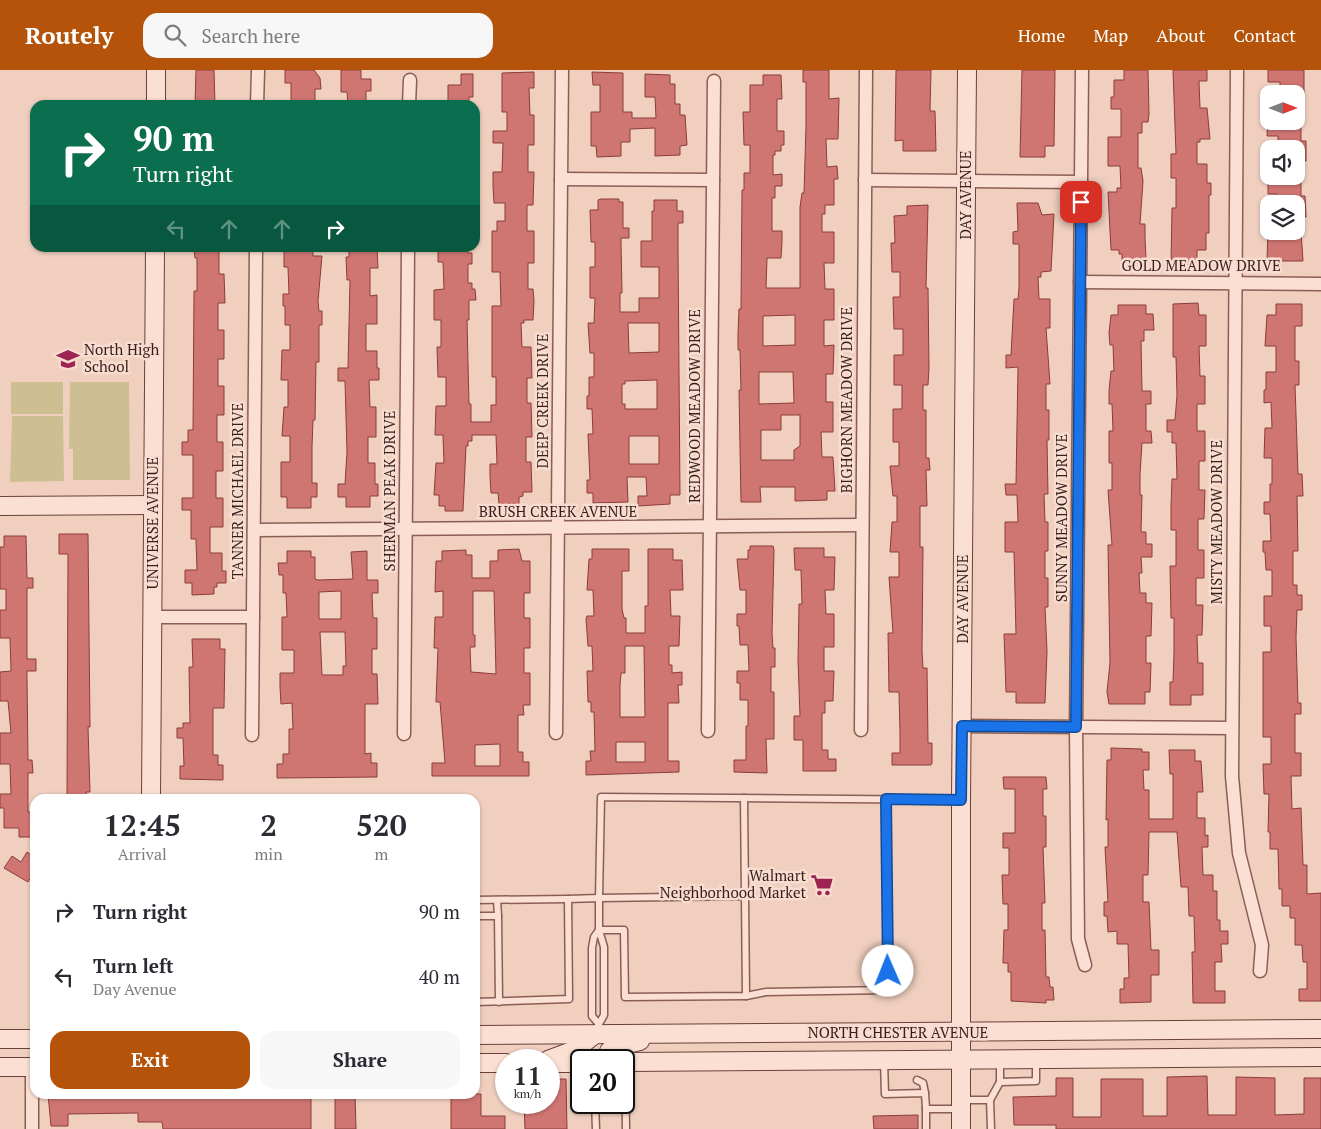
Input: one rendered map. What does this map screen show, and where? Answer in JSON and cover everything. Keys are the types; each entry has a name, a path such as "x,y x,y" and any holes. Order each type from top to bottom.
{"main road":[{"path":"156,70 156,100"},
{"name":"DAY AVENUE","path":"962,1129 961,800 967,70"},
{"name":"UNIVERSE AVENUE","path":"151,794 155,252"},
{"path":"0,506 153,505"},
{"path":"560,1056 575,1050 596,1029"},
{"name":"NORTH CHESTER AVENUE","path":"480,1035 596,1029 672,1034 1321,1029"},
{"path":"612,1049 672,1034"},
{"path":"0,1039 30,1039"},
{"name":"NORTH CHESTER AVENUE","path":"635,1061 1321,1057"},
{"path":"480,1064 495,1063"},
{"path":"0,1067 30,1067"}],"street":[{"path":"257,100 258,70"},
{"name":"DEEP CREEK DRIVE","path":"556,733 562,70"},
{"name":"BIGHORN MEADOW DRIVE","path":"861,730 866,70"},
{"name":"SUNNY MEADOW DRIVE","path":"1082,70 1076,727 1078,938 1086,964"},
{"name":"MISTY MEADOW DRIVE","path":"1237,70 1232,728 1234,814 1247,891 1262,945 1260,970"},
{"path":"409,100 410,80"},
{"name":"REDWOOD MEADOW DRIVE","path":"708,731 714,81"},
{"path":"561,178 713,180"},
{"path":"865,180 1081,182"},
{"name":"TANNER MICHAEL DRIVE","path":"252,735 256,252"},
{"name":"SHERMAN PEAK DRIVE","path":"404,734 408,252"},
{"name":"GOLD MEADOW DRIVE","path":"1080,282 1321,284"},
{"name":"BRUSH CREEK AVENUE","path":"254,530 862,525"},
{"path":"152,616 253,617"},
{"path":"962,726 1232,728"},
{"path":"32,1129 33,1099"}],"lane":[{"path":"596,1029 604,1015 605,980 604,947 599,930 601,797 961,800"},
{"path":"744,798 746,996"},
{"path":"599,930 624,930 626,997 746,996 766,992 888,990 886,799"},
{"path":"480,900 745,896"},
{"path":"480,1002 567,999 570,997 568,899"},
{"path":"497,900 499,1002"},
{"path":"480,916 498,916"},
{"path":"596,1029 592,1016 592,948 594,937 599,930"},
{"path":"1000,1082 1036,1081 1036,1059"},
{"path":"884,1060 888,1080 885,1094 925,1093"},
{"path":"991,1129 990,1100 1000,1082 1000,1060"},
{"path":"917,1080 923,1083 925,1093 926,1129"},
{"path":"926,1109 990,1100"},
{"path":"595,1114 596,1129"},
{"path":"624,1114 626,1129"}],"shaded area":[{"path":"11,382 63,382 63,414 11,414"},
{"path":"70,382 129,382 130,480 73,480 73,449 69,449"},
{"path":"12,416 63,416 64,481 10,482"}],"building":[{"path":"196,70 214,70 215,100 195,100"},
{"path":"285,70 314,70 320,78 321,89 315,89 315,100 291,100 291,83 285,83"},
{"path":"341,70 361,70 361,79 371,79 371,91 366,91 366,100 348,100 347,92 341,92"},
{"path":"803,70 829,70 829,99 839,98 838,139 826,139 827,167 837,166 838,179 834,179 834,205 825,205 825,214 822,214 822,232 834,232 834,263 824,263 825,289 834,289 834,320 824,320 824,346 834,345 833,374 826,374 826,402 833,402 833,432 821,432 822,457 833,457 835,491 827,491 827,500 795,501 795,487 760,487 761,502 741,502 739,390 741,390 738,333 739,309 741,309 742,190 744,190 744,173 750,173 750,145 744,145 743,112 750,112 750,85 763,85 763,75 781,75 782,99 777,99 777,131 784,131 784,145 781,145 781,151 775,151 775,155 773,155 773,175 782,174 782,186 775,186 775,198 772,198 772,231 782,231 781,258 767,258 766,288 800,288 800,207 802,193 804,193 806,126 806,82 803,82","holes":["795,315 795,345 763,346 763,316","759,372 793,372 794,403 759,404","781,415 800,415 800,446 794,450 794,460 761,460 761,430 781,430"]},
{"path":"896,70 931,70 930,111 935,111 936,151 903,151 903,140 895,141"},
{"path":"1022,70 1055,70 1054,146 1045,146 1045,157 1020,157"},
{"path":"1124,70 1148,70 1149,114 1148,122 1142,122 1142,133 1138,133 1138,168 1141,168 1143,181 1140,224 1145,224 1146,259 1141,260 1141,263 1127,264 1127,261 1122,261 1122,254 1119,254 1119,250 1111,250 1108,192 1117,192 1117,188 1121,188 1120,166 1108,166 1108,137 1121,137 1121,109 1111,109 1111,97 1114,97 1114,80 1124,80"},
{"path":"1173,70 1207,70 1207,81 1199,81 1200,108 1207,108 1210,139 1200,139 1200,142 1197,142 1197,164 1207,164 1207,183 1211,183 1211,195 1209,195 1209,233 1206,233 1206,250 1197,250 1197,261 1190,261 1190,265 1171,265 1172,208 1176,208 1176,178 1171,178 1171,154 1176,154"},
{"path":"1268,70 1304,70 1304,85 1280,85 1280,82 1268,82"},
{"path":"534,72 534,88 529,88 530,115 534,115 534,145 528,145 528,172 534,172 533,205 527,205 527,231 534,231 534,263 528,263 528,289 533,289 534,301 533,320 524,320 524,323 521,323 522,347 531,347 532,378 527,378 527,403 531,403 532,437 526,437 526,462 531,462 532,492 523,492 523,496 519,497 519,504 499,504 498,493 491,493 490,476 490,464 497,464 496,435 472,435 472,441 468,441 468,446 466,446 463,511 445,511 445,506 439,506 439,495 434,495 436,463 444,463 443,435 435,435 436,406 446,406 446,377 438,377 437,347 441,347 441,320 434,320 434,290 444,289 443,262 438,262 438,252 472,253 472,264 468,264 468,283 472,283 472,289 475,289 476,300 469,300 469,320 467,320 471,422 491,422 491,405 496,405 496,377 492,377 492,306 501,306 500,272 492,272 492,231 497,231 497,221 505,221 505,203 494,203 493,186 493,172 502,172 503,143 493,143 493,131 507,131 507,112 502,112 502,73"},
{"path":"592,72 623,73 623,112 632,112 632,118 656,118 655,97 645,97 645,74 670,75 670,84 675,84 675,104 680,104 680,115 685,115 687,145 680,146 680,155 655,156 655,128 630,129 630,142 621,142 621,156 597,157 596,146 591,146 591,112 600,112 600,85 593,85"},
{"path":"461,74 473,74 473,97 469,97 469,100 448,100 448,85 461,85"},
{"path":"1267,130 1301,130 1301,140 1278,140 1278,136 1267,136"},
{"path":"1305,141 1306,141 1305,161"},
{"path":"1268,185 1301,185 1301,195 1268,194"},
{"path":"619,199 619,202 623,202 623,228 629,228 629,238 621,238 622,293 620,293 620,312 639,312 639,298 659,298 659,267 641,267 641,241 652,241 654,200 677,200 677,211 683,211 683,223 678,223 680,495 670,495 670,504 638,506 638,496 647,496 646,477 627,477 628,502 593,503 593,493 587,493 587,480 590,480 588,434 593,434 592,409 587,409 587,396 589,396 589,377 594,377 594,353 590,353 588,323 594,323 595,298 590,298 590,267 595,267 595,242 591,242 590,210 598,210 598,200","holes":["628,323 659,323 659,352 629,353","657,380 657,409 625,409 625,404 622,404 622,384 625,384 625,381","629,436 659,436 659,464 629,464"]},
{"path":"1017,203 1038,203 1042,215 1054,214 1051,271 1041,272 1041,277 1038,277 1039,299 1050,299 1050,328 1046,328 1050,384 1046,384 1046,410 1049,410 1049,440 1047,440 1048,494 1044,494 1045,522 1048,522 1048,551 1045,551 1045,578 1048,578 1048,607 1045,607 1047,651 1045,703 1016,703 1016,692 1006,692 1004,634 1016,634 1014,552 1005,552 1005,522 1018,522 1017,495 1006,495 1005,484 1016,484 1018,367 1006,368 1006,355 1011,355 1014,299 1018,299 1019,288 1019,244 1013,244 1013,232 1018,231"},
{"path":"928,205 926,288 928,288 929,368 928,385 923,385 923,410 926,410 926,458 929,458 930,470 926,470 927,506 920,506 920,547 923,547 922,651 923,668 927,668 928,743 932,743 932,763 931,765 892,765 892,753 900,753 900,732 899,692 889,692 888,633 893,633 889,577 899,577 899,552 890,552 892,522 897,522 897,496 893,496 890,466 899,466 899,442 893,442 893,409 902,409 902,385 894,385 894,355 903,355 903,329 894,329 893,297 900,297 900,272 892,272 891,243 895,243 894,216 907,215 907,206"},
{"path":"1268,240 1302,240 1303,261 1267,261"},
{"path":"194,252 219,252 219,274 224,274 225,303 218,303 218,330 224,330 224,359 218,359 218,386 224,386 224,415 217,415 217,442 223,442 223,471 216,471 216,498 223,498 223,527 210,527 210,553 222,553 222,571 226,571 226,583 217,583 217,587 214,587 214,594 192,595 192,583 185,583 185,570 197,570 196,539 191,539 191,510 182,510 182,498 193,498 193,455 182,455 182,442 188,442 188,430 193,430 194,291 197,291 197,258 195,258"},
{"path":"284,252 313,252 313,256 322,256 318,301 319,311 322,311 322,325 319,325 319,362 316,362 315,420 313,420 312,447 312,483 317,483 317,497 311,497 311,508 287,508 287,497 281,497 281,462 290,462 290,436 282,436 284,407 288,407 288,380 281,380 282,350 290,350 290,325 285,325 285,306 283,306 283,294 289,294 288,267 284,267"},
{"path":"349,252 377,252 378,268 370,268 370,296 377,295 377,324 366,324 366,351 377,351 377,368 379,368 379,380 369,380 370,407 376,407 376,437 368,437 368,463 375,463 375,484 378,484 378,496 370,496 370,507 346,507 346,497 338,497 338,484 345,484 347,452 345,381 338,381 338,368 348,368 350,280 347,280 346,257 349,257"},
{"path":"1198,303 1199,315 1206,315 1206,346 1199,346 1200,376 1205,376 1205,404 1197,404 1197,431 1205,431 1205,461 1199,461 1199,490 1205,490 1204,519 1198,519 1198,550 1204,550 1204,578 1196,578 1196,605 1203,605 1202,635 1197,635 1198,663 1203,663 1203,695 1191,695 1191,705 1170,705 1170,682 1173,682 1174,618 1171,618 1170,566 1176,566 1176,530 1171,530 1171,507 1172,479 1177,479 1176,443 1172,443 1172,432 1167,432 1167,420 1175,420 1177,395 1176,357 1173,357 1173,304"},
{"path":"1276,304 1302,304 1302,326 1295,326 1295,361 1299,361 1299,385 1295,385 1298,474 1302,474 1303,496 1297,496 1298,551 1293,551 1293,585 1297,585 1297,595 1302,595 1302,610 1297,610 1296,637 1298,703 1301,703 1301,714 1295,714 1295,753 1301,753 1301,776 1291,776 1292,809 1301,808 1303,865 1307,865 1307,894 1321,893 1321,1001 1299,1001 1299,989 1307,989 1307,962 1303,962 1302,945 1295,945 1295,918 1290,918 1290,906 1282,906 1282,889 1279,889 1278,849 1270,849 1270,832 1268,832 1269,794 1264,794 1263,764 1271,764 1271,737 1263,737 1263,652 1271,652 1271,626 1264,626 1264,596 1272,596 1272,570 1266,570 1263,541 1271,541 1270,514 1264,514 1264,502 1270,502 1272,458 1264,458 1265,428 1272,428 1271,402 1264,403 1264,390 1266,390 1266,372 1276,372 1276,346 1265,346 1267,315 1276,315"},
{"path":"1118,305 1146,305 1146,314 1153,314 1154,330 1144,330 1144,341 1141,341 1142,391 1151,391 1151,404 1146,404 1146,431 1151,431 1152,443 1142,443 1140,474 1140,495 1142,495 1141,532 1146,532 1146,544 1152,544 1152,557 1141,557 1142,573 1139,573 1140,593 1146,593 1146,603 1152,603 1151,636 1146,636 1146,663 1151,663 1150,692 1145,692 1145,704 1109,704 1107,692 1110,663 1108,545 1112,545 1108,490 1112,490 1112,463 1109,463 1109,431 1113,431 1112,404 1109,404 1109,391 1111,371 1114,371 1113,345 1110,345 1109,333 1111,315 1118,315"},
{"path":"59,534 88,534 90,792 86,792 86,794 67,794 68,554 59,554"},
{"path":"4,536 26,536 27,578 33,578 33,588 27,588 27,659 36,659 36,671 27,671 28,760 32,760 33,773 28,773 30,837 19,837 19,828 4,828 4,808 0,808 0,794 11,794 10,764 0,764 0,733 11,733 8,701 0,701 0,672 11,671 10,638 0,638 0,610 6,610 6,589 0,589 0,547 4,547"},
{"path":"750,546 773,546 774,550 772,634 773,648 775,648 775,667 771,667 771,692 774,692 774,739 766,739 767,773 734,772 734,760 746,760 746,726 748,726 748,700 740,700 740,683 737,683 737,671 749,671 748,645 740,645 739,626 737,626 737,614 746,614 746,590 740,590 737,559 748,559"},
{"path":"794,548 824,548 824,557 835,557 834,590 825,590 826,614 834,614 834,647 824,647 824,671 834,671 833,701 825,701 825,713 822,713 822,750 828,750 828,759 836,759 836,771 803,771 803,740 794,740 794,716 800,716 799,604 802,604 801,570 795,570"},
{"path":"519,549 522,561 530,561 530,593 524,593 524,618 530,618 530,648 524,648 524,673 530,673 530,705 523,705 524,715 518,715 518,752 523,752 523,762 529,762 529,776 432,776 432,763 445,763 440,702 436,702 438,648 434,648 435,617 443,617 443,591 435,592 436,561 442,561 442,551 466,550 466,555 472,555 472,578 490,578 490,561 498,561 498,550","holes":["473,591 494,591 496,674 471,672 470,647 475,647 475,635 473,635","500,744 500,766 475,766 475,745"]},
{"path":"592,549 629,549 629,571 622,571 622,609 624,618 626,618 626,633 645,633 645,606 648,606 648,549 673,549 673,560 682,560 683,590 670,590 671,616 680,616 679,646 669,646 669,665 672,665 672,673 682,672 682,685 678,685 679,703 668,703 668,761 679,761 679,772 586,775 586,761 591,761 590,751 595,751 594,712 591,712 591,702 588,702 587,671 593,671 592,646 588,646 586,619 587,616 594,616 593,590 587,590 589,559 592,559","holes":["625,646 644,646 645,717 620,717 620,685 621,673 625,673","616,742 645,742 645,762 616,762"]},
{"path":"287,551 311,551 311,557 315,557 315,579 353,579 351,552 367,551 367,580 378,580 378,593 372,593 373,618 377,618 377,649 372,649 372,674 377,674 378,704 365,704 365,754 371,753 371,763 377,763 377,777 277,778 277,764 283,764 283,754 289,754 289,729 293,729 292,703 281,704 280,687 280,673 294,673 294,650 282,650 282,617 287,617 286,593 283,593 283,575 279,575 278,563 287,563","holes":["341,591 341,619 319,619 319,592","320,632 345,632 346,666 343,666 343,675 322,675"]},
{"path":"192,639 220,639 220,649 225,649 224,708 213,708 213,755 218,755 218,765 223,765 223,780 180,779 180,766 184,766 183,738 177,738 177,728 183,728 183,723 190,723 189,667 193,667"},
{"path":"1111,748 1142,749 1142,752 1149,752 1149,770 1143,770 1144,790 1149,790 1149,819 1173,819 1173,774 1170,774 1169,750 1195,750 1195,761 1201,761 1203,792 1197,792 1197,818 1205,818 1205,836 1208,835 1208,847 1202,847 1203,875 1213,875 1213,891 1217,891 1217,920 1220,920 1220,931 1228,931 1228,944 1221,944 1222,962 1215,962 1215,991 1225,991 1225,1003 1193,1003 1192,952 1195,952 1194,916 1189,916 1188,887 1181,887 1177,832 1149,832 1148,875 1143,875 1143,902 1149,902 1151,950 1159,950 1159,975 1151,975 1151,1002 1120,1003 1120,989 1124,989 1124,978 1129,978 1128,944 1117,944 1117,931 1108,932 1107,916 1104,916 1104,902 1108,902 1105,847 1108,847 1108,819 1106,820 1107,760 1111,760"},
{"path":"1003,777 1046,777 1047,789 1043,789 1043,816 1046,816 1046,847 1043,847 1045,903 1042,903 1042,930 1045,930 1046,977 1049,977 1050,987 1053,987 1054,1000 1046,1000 1046,1003 1011,1001 1011,972 1008,972 1008,963 1003,963 1004,930 1008,930 1008,904 1003,904 1002,875 1009,875 1009,848 1003,848 1003,833 1015,833 1015,789 1004,789"},
{"path":"27,852 30,854 30,879 28,882 4,868 12,856 21,862"},
{"path":"1207,1076 1208,1115 1236,1115 1236,1077 1275,1078 1275,1115 1304,1114 1304,1078 1321,1078 1321,1129 1056,1129 1056,1125 1014,1125 1013,1097 1056,1096 1056,1078 1073,1078 1073,1117 1101,1117 1101,1079 1143,1079 1143,1116 1167,1116 1167,1077"},
{"path":"560,1079 566,1079 567,1129 525,1129 524,1114 560,1114"},
{"path":"481,1094 481,1116 505,1116 505,1129 451,1129 451,1099 480,1099"},
{"path":"48,1099 311,1099 311,1129 163,1129 162,1122 138,1122 138,1113 68,1114 68,1126 51,1126"},
{"path":"335,1099 355,1099 356,1129 335,1129"},
{"path":"918,1115 918,1129 874,1129 873,1116"}],"place":[{"name":"North High School","path":"68,359"},
{"name":"Walmart Neighborhood Market","path":"822,885"}],"route":[{"path":"888,971 886,799 961,800 962,726 1076,727 1081,202"}]}
